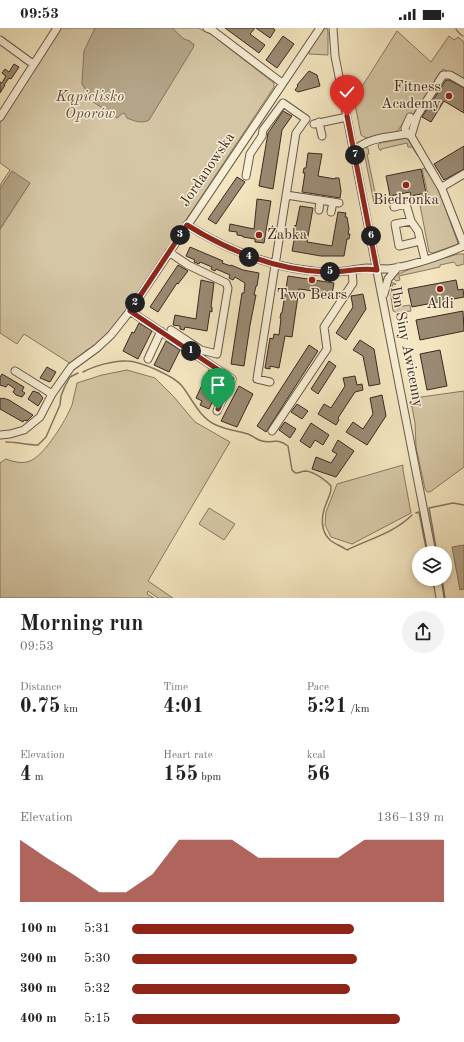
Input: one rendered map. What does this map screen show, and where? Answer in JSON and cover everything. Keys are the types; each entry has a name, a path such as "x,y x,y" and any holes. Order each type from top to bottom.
{"street":[{"path":"0,117 57,28"},
{"path":"207,28 212,30 282,83"},
{"name":"Jordanowska","path":"0,435 10,434 28,428 40,417 52,394 71,367 97,348 111,335 130,311 320,28"},
{"name":"Ibn Siny Awicenny","path":"333,28 336,56 347,116 431,546"},
{"path":"460,28 464,32"},
{"path":"0,40 33,64"},
{"path":"408,135 417,116 442,75 450,75 464,82"},
{"path":"246,176 250,154 262,136 264,130 283,103 306,119 296,134 257,379 270,382"},
{"path":"322,136 317,123 347,116"},
{"path":"187,225 229,249 275,265 325,272 367,268 377,270 398,267 425,260 464,245 442,187 405,128 410,117"},
{"path":"255,124 264,130"},
{"path":"354,151 366,142 408,135"},
{"path":"351,136 366,142"},
{"path":"442,187 464,174"},
{"path":"286,195 336,203 331,212"},
{"path":"319,210 320,200"},
{"path":"394,207 406,204 411,221 418,230 425,260"},
{"path":"411,221 395,224 399,246 420,241"},
{"path":"169,252 188,265 226,283 228,288 217,354 201,350 171,330"},
{"path":"383,298 388,279 398,267"},
{"path":"272,431 327,349 324,327 353,283 352,270"},
{"path":"130,311 232,379 218,409"},
{"path":"148,359 161,331"},
{"path":"16,371 52,394"},
{"path":"438,586 440,598"}],"green space":[{"name":"Kąpielisko Oporów","path":"61,28 198,28 213,35 274,83 274,87 117,324 93,348 88,349 71,364 24,334 17,344 0,333 0,229 30,183 0,189 0,185 10,170 0,163 0,123"},
{"path":"327,28 328,55 309,54 310,48 324,29"},
{"path":"397,31 431,62 449,36 454,40 458,37 464,42 464,80 443,69 410,129 409,125 414,116 410,113 397,132 366,138 361,135 352,89 363,85"},
{"path":"407,138 418,156 412,147 408,147 407,143 381,149 381,151 379,149 378,145 380,143"},
{"path":"363,147 368,148 369,154 367,154 377,202 374,203"},
{"path":"425,168 438,188 458,243 433,253 429,252 419,200 416,200 416,197 428,195 422,169"},
{"path":"458,254 464,254 464,264 457,266 454,262 440,265 440,267 399,276 400,280 396,281 393,278 404,271"},
{"path":"391,282 396,284 392,285 397,307 410,305 411,311 397,313 393,311 390,289"},
{"path":"127,370 155,378 174,397 195,422 230,442 148,581 173,598 158,598 148,591 147,594 154,598 0,598 0,463 6,459 18,462 27,462 42,452 60,428 69,411 72,405 77,383 102,375"},
{"path":"464,391 464,467 430,492 427,492 425,489 416,447 415,423 411,402 414,398"},
{"path":"403,465 411,513 352,544 331,537 325,525 326,512 337,484"},
{"path":"209,508 235,524 224,540 199,524"}],"shaded area":[{"path":"95,28 172,28 184,39 194,44 149,120 144,122 135,121 127,118 123,113 117,118 86,97 88,93 82,84 84,51"},
{"path":"12,171 30,183 0,229 0,189"},
{"path":"464,545 464,589 460,590 452,547"}],"building":[{"path":"225,28 255,28 250,34 265,45 259,53"},
{"path":"256,28 273,28 275,30 270,38"},
{"path":"283,36 294,44 277,68 266,60"},
{"path":"14,64 19,67 11,79 9,78 0,93 0,82 2,83 6,76 2,73 5,69 9,72"},
{"path":"309,71 317,75 320,86 298,92 295,90 298,86 297,85"},
{"path":"446,80 449,80 464,88 464,113 444,101 431,122 422,117"},
{"path":"283,111 292,116 282,130 273,189 259,186 268,133"},
{"path":"464,146 464,169 444,180 434,164"},
{"path":"308,153 322,154 318,176 335,179 339,178 341,191 340,198 302,192 305,173 303,173 304,168 306,168"},
{"name":"Biedronka","path":"421,169 426,193 411,196 410,192 390,196 386,176"},
{"path":"237,177 245,182 216,224 208,219"},
{"path":"257,199 271,201 264,243 255,242 255,239 243,237 237,235 237,232 229,231 230,224 254,229"},
{"path":"300,206 313,208 307,242 332,246 338,212 346,213 345,217 347,217 349,229 348,234 350,234 349,239 347,239 344,256 321,256 292,251 296,230 294,230"},
{"path":"190,247 223,261 222,263 243,270 259,273 254,295 256,295 244,366 231,364 242,293 244,293 245,283 235,277 233,280 229,278 230,275 216,269 215,271 211,269 212,267 200,262 199,264 194,262 195,260 186,256"},
{"path":"178,265 188,271 178,284 177,283 158,312 150,307"},
{"path":"288,276 334,283 332,294 330,298 321,297 321,292 299,289 292,337 285,336 279,368 270,366 270,369 265,368 270,338 273,339 274,334 279,335 280,318"},
{"path":"201,280 214,283 211,307 212,312 210,311 207,331 185,327 184,330 180,329 180,326 173,325 175,315 196,319"},
{"path":"456,280 458,290 463,289 464,297 412,307 408,289"},
{"path":"363,294 366,309 346,340 336,333 353,307 351,296"},
{"path":"463,311 464,331 420,340 416,320"},
{"path":"139,323 152,331 138,359 123,351 132,332 134,333"},
{"path":"360,340 374,349 380,384 369,386 363,356 353,350"},
{"path":"166,341 180,350 169,372 154,365"},
{"path":"309,345 318,351 266,432 257,426"},
{"path":"440,350 447,386 427,390 420,354"},
{"path":"329,361 336,366 318,394 311,389"},
{"path":"47,367 56,372 50,382 40,378"},
{"path":"209,370 223,379 209,409 200,405 202,401 196,398"},
{"path":"2,374 24,387 22,391 25,393 22,397 16,395 13,392 15,389 8,384 6,387 0,385 0,377"},
{"path":"355,376 357,385 362,384 363,390 355,392 338,418 339,420 336,425 318,414 324,404 331,408 345,386 343,378"},
{"path":"239,386 253,394 237,427 221,421"},
{"path":"33,391 39,393 43,398 38,406 28,399"},
{"path":"382,395 386,416 367,445 346,432 353,422 363,429 373,414 370,398"},
{"path":"0,398 9,400 33,415 27,421 24,420 23,422 0,409"},
{"path":"297,404 308,411 302,419 291,412"},
{"path":"285,422 296,429 290,438 279,430"},
{"path":"311,423 329,435 323,445 315,440 310,448 300,441"},
{"path":"338,440 354,451 336,477 312,469 316,457 331,463 337,454 332,451"}],"waterway":[{"path":"83,372 117,361 133,362 148,366 178,382 197,408 210,422 228,429 248,434 266,442 277,441 284,443 288,446 292,470 294,472 297,473 306,471 313,473 331,486 322,518 323,528 330,540 347,550 397,527 412,515"},
{"path":"6,442 38,445 46,437 60,405 61,396 65,386 70,377 78,373"},
{"path":"436,546 429,508 453,503 464,505"},
{"path":"416,513 419,512 426,546"},
{"path":"443,586 445,598"}],"place":[{"name":"Fitness Academy","path":"449,96"},
{"name":"Biedronka","path":"406,185"},
{"name":"Żabka","path":"259,235"},
{"name":"Two Bears","path":"312,280"},
{"name":"Aldi","path":"440,289"}],"route":[{"path":"218,409 232,379 130,311 187,225 229,249 275,265 325,272 367,268 377,270 347,116"}]}
